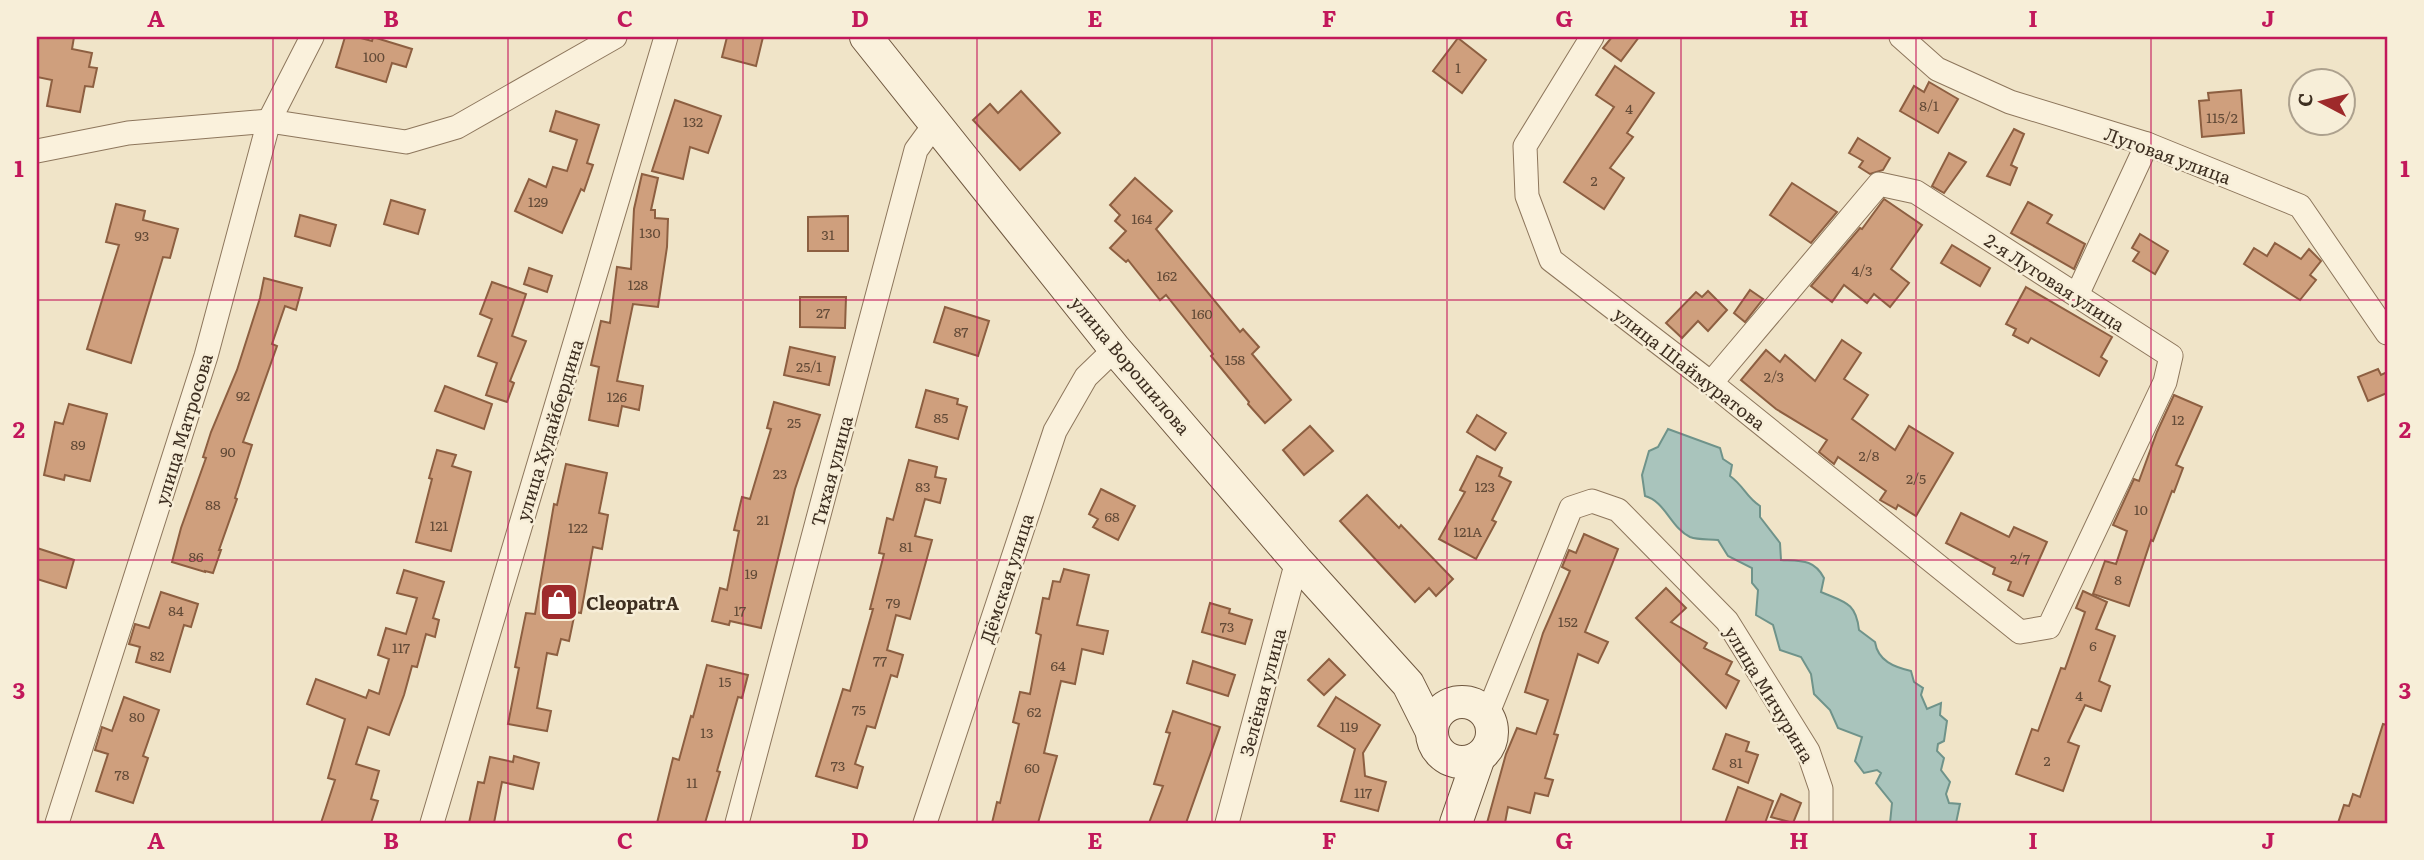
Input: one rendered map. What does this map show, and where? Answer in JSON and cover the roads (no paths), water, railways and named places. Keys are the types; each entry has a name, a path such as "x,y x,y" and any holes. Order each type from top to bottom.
{"street":[{"name":"улица Матросова","path":"57,823 206,356 269,121 312,37"},
{"path":"37,151 128,132 269,121 406,142 457,127 615,37"},
{"name":"улица Худайбердина","path":"432,823 666,37"},
{"name":"улица Ворошилова","path":"866,37 1115,349 1297,561 1408,684 1439,745 1455,796 1456,823"},
{"name":"улица Шаймуратова","path":"1592,37 1525,146 1527,196 1551,260 1711,383 2020,632"},
{"name":"Луговая улица","path":"1901,37 1937,69 2010,102 2147,145 2300,206 2387,333"},
{"name":"Тихая улица","path":"737,823 916,150 935,124"},
{"path":"2077,295 2147,145"},
{"name":"2-я Луговая улица","path":"1711,383 1878,184 1916,192 2171,356 2165,382 2049,627 2020,632"},
{"name":"Дёмская улица","path":"925,823 1055,431 1086,377 1115,349"},
{"name":"улица Мичурина","path":"1487,715 1571,508 1592,501 1618,510 1727,621 1808,751 1821,789 1821,823"},
{"name":"Зелёная улица","path":"1227,823 1297,561"},
{"name":"улица Ворошилова","path":"1408,684 1456,702"},
{"path":"1456,702 1473,704 1487,715 1492,725 1492,737 1479,757 1462,762 1439,745 1437,716 1445,707 1456,702"},
{"name":"улица Ворошилова","path":"1456,823 1479,757"}],"water":[{"path":"1668,429 1720,448 1723,459 1732,465 1730,476 1760,506 1760,517 1780,543 1781,560 1806,562 1816,567 1824,578 1821,592 1848,604 1855,614 1859,630 1875,642 1883,658 1893,665 1911,671 1914,682 1923,688 1921,695 1927,709 1941,703 1940,715 1947,721 1944,741 1938,744 1937,751 1944,758 1941,770 1950,782 1946,794 1949,803 1960,804 1956,823 1890,823 1892,803 1876,783 1881,773 1877,770 1864,773 1855,761 1862,737 1838,728 1830,710 1814,694 1811,674 1801,657 1780,650 1773,625 1756,615 1758,590 1752,583 1752,568 1728,556 1718,540 1693,538 1683,533 1658,503 1645,496 1642,475 1649,451 1658,447"}],"place":[{"name":"CleopatrA","path":"559,602"}]}
